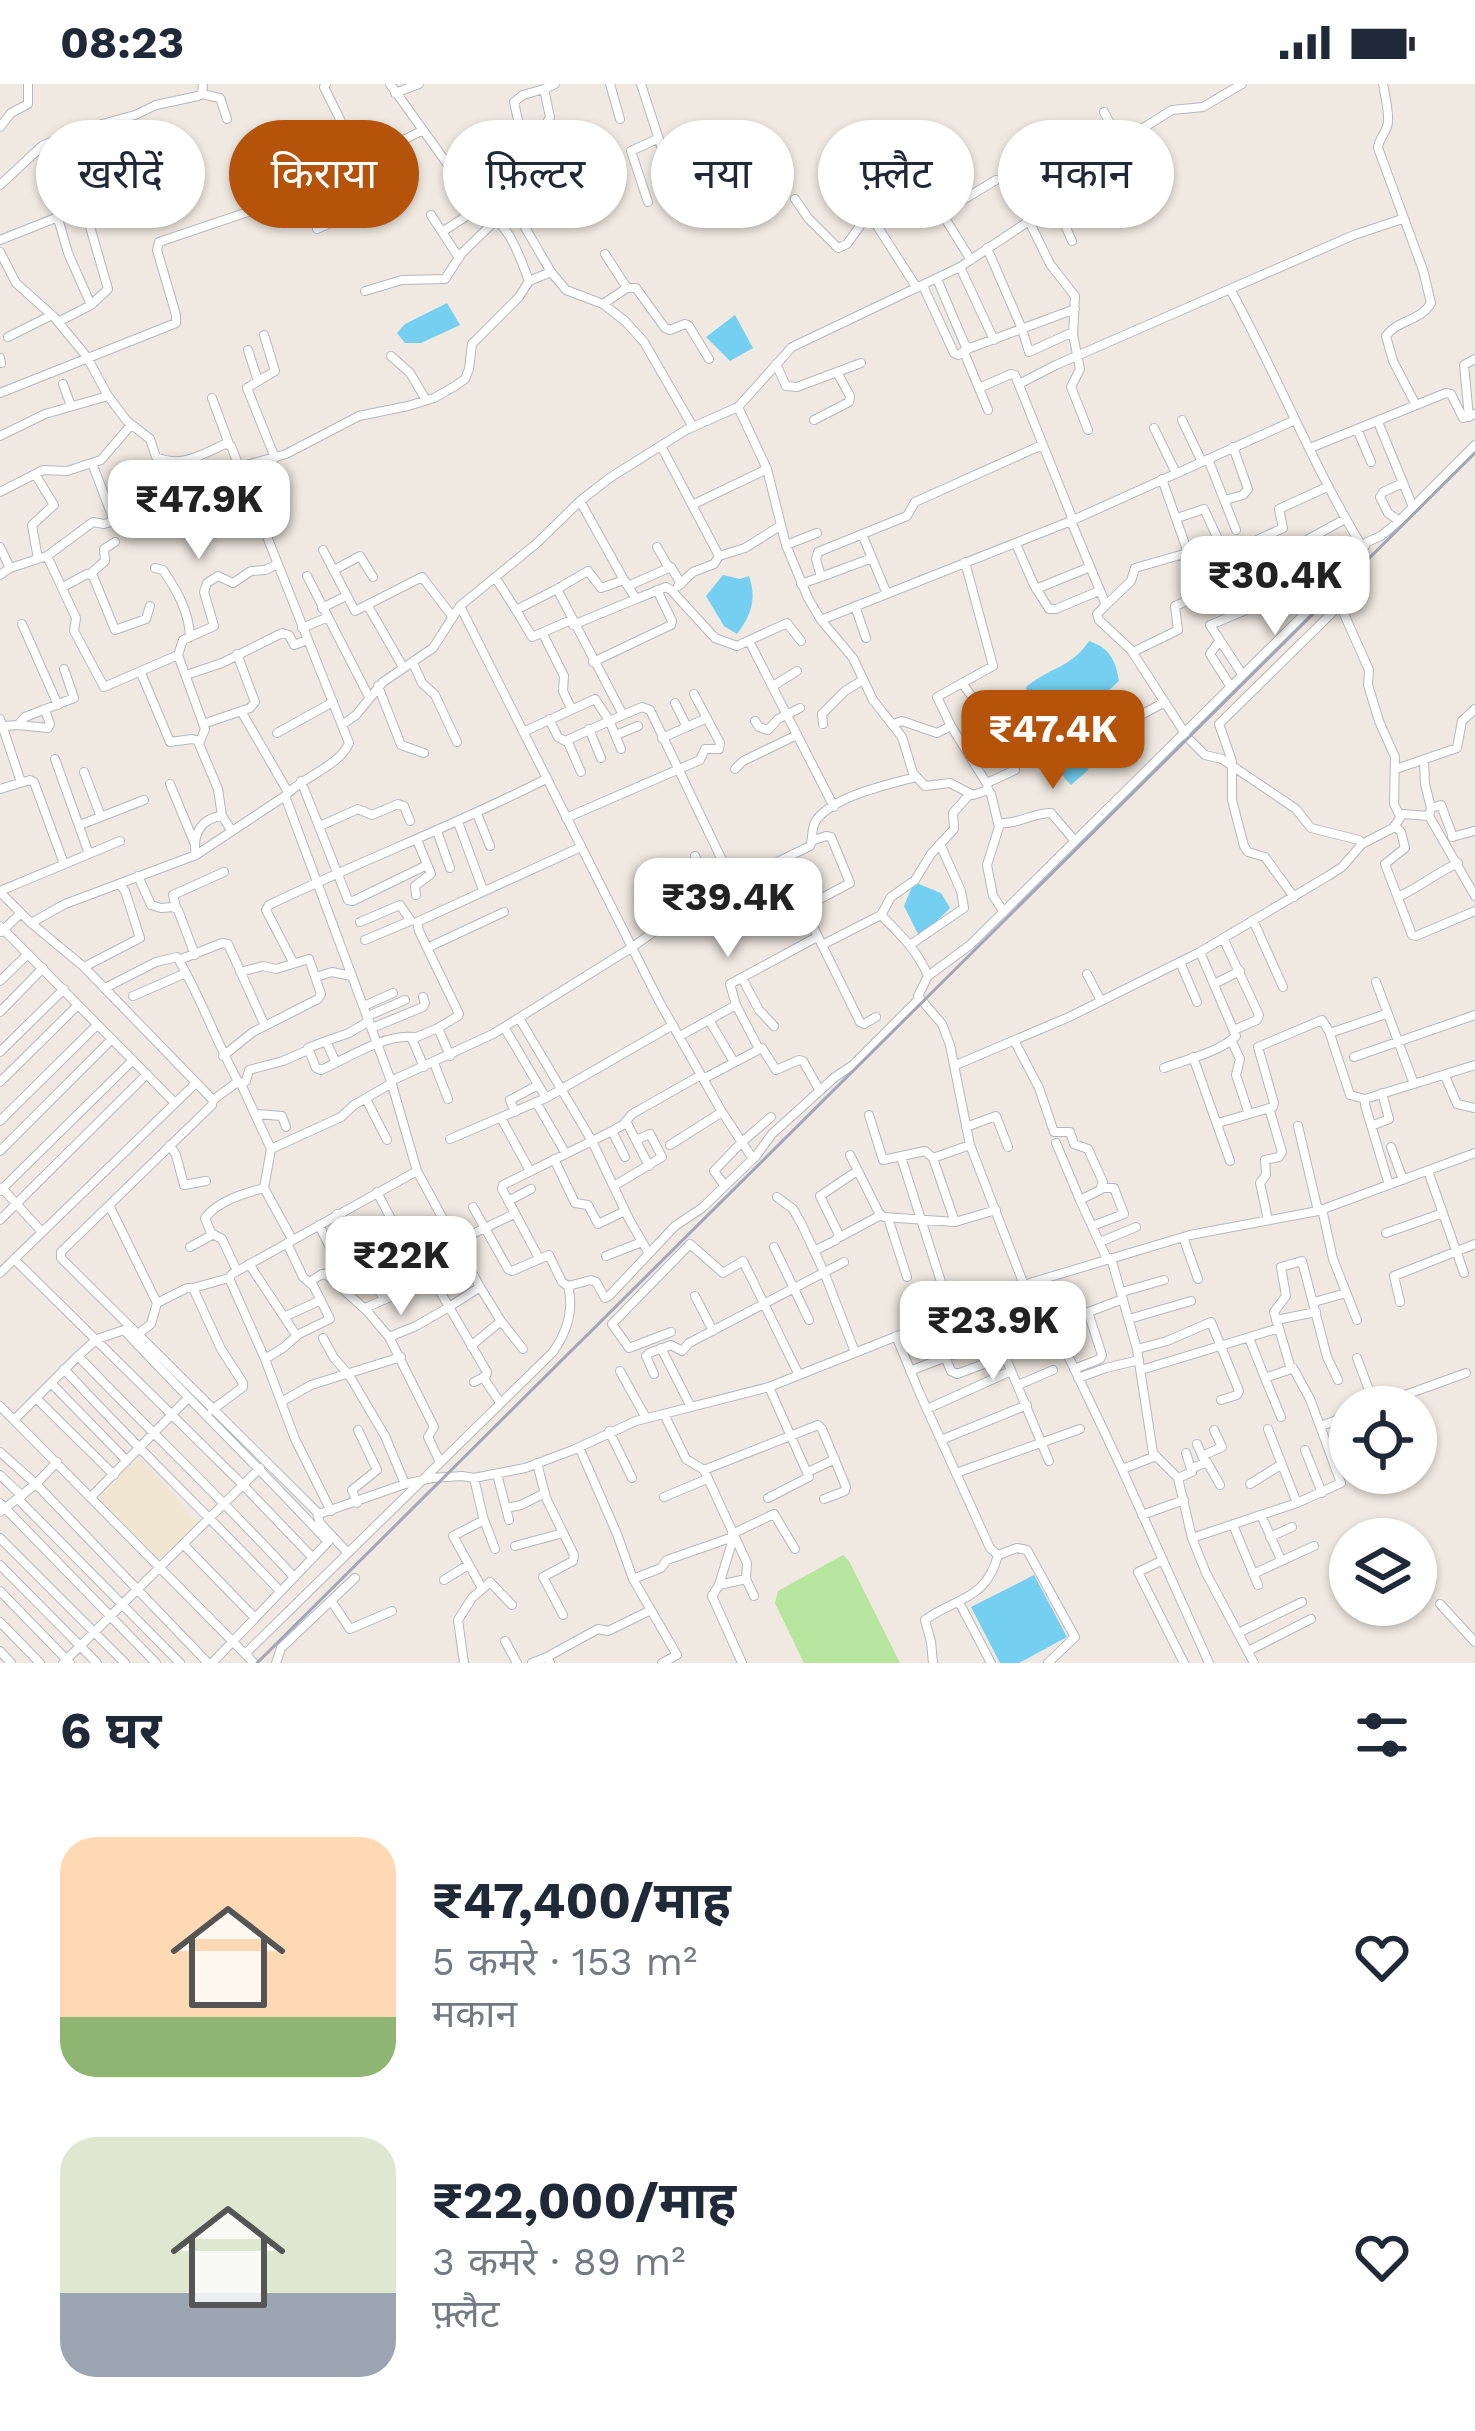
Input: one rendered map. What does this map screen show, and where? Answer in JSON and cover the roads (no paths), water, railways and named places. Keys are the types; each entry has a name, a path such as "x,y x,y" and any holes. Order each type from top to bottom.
{"street":[{"path":"0,127 11,113 28,104 28,84"},
{"path":"326,84 339,120"},
{"path":"419,84 393,89 443,159"},
{"path":"519,120 514,102 555,84"},
{"path":"610,84 620,119"},
{"path":"641,84 651,120"},
{"path":"1156,120 1167,113 1199,108 1242,84"},
{"path":"1383,84 1388,120 1378,148 1423,270 1430,303 1423,314 1386,336 1416,405"},
{"path":"0,184 42,146 202,89 220,98 226,119"},
{"path":"544,89 549,120"},
{"path":"1104,112 1108,120"},
{"path":"648,202 631,151 651,142"},
{"path":"974,193 996,180"},
{"path":"795,199 838,248 847,244 865,219 872,218 920,287 958,356 1076,309"},
{"path":"431,214 458,258"},
{"path":"0,393 176,322 159,242 229,218"},
{"path":"1019,384 1354,235 1402,219"},
{"path":"0,239 36,224"},
{"path":"61,228 91,305"},
{"path":"8,338 91,305 106,292 109,284 91,228"},
{"path":"442,232 448,228"},
{"path":"364,291 403,280 448,277 458,258 487,228"},
{"path":"504,228 529,281"},
{"path":"525,228 566,290 603,304 644,342 693,427"},
{"path":"952,228 971,260"},
{"path":"342,724 356,715 378,686 436,645 460,606 580,501 661,446 737,407 792,346 960,267 1017,228"},
{"path":"1033,228 1053,268 1073,292 1073,332 1080,369 1071,387 1088,430"},
{"path":"1066,228 1072,241"},
{"path":"987,248 1028,350 1073,332"},
{"path":"0,252 16,283 87,357 131,425 150,440 156,457 186,462 229,444"},
{"path":"605,254 626,288"},
{"path":"960,267 994,340"},
{"path":"239,467 274,458 359,416 426,400 465,380 472,344 520,297 529,281 551,272"},
{"path":"937,279 988,410"},
{"path":"603,304 626,288 636,287 665,328 689,326 709,359"},
{"path":"1230,289 1327,487 1363,548"},
{"path":"264,335 275,371 249,385 247,392 274,458"},
{"path":"248,350 258,381"},
{"path":"391,356 412,376 426,400"},
{"path":"1310,448 1449,393 1461,416 1472,416 1463,365 1475,359"},
{"path":"776,364 789,387 801,387 861,363"},
{"path":"814,420 849,402 838,374"},
{"path":"979,388 1013,374 1019,384 1105,606"},
{"path":"63,384 71,406"},
{"path":"0,436 45,414 109,396"},
{"path":"31,922 64,904 196,855 346,752 349,742 212,398"},
{"path":"737,407 767,470 780,526 802,584 821,620 850,652 872,700 902,737 916,778 925,786 950,783 970,794"},
{"path":"1182,420 1236,530"},
{"path":"821,620 1072,521 1295,420"},
{"path":"1378,422 1413,507"},
{"path":"0,492 47,469 67,470 104,457 131,425"},
{"path":"1154,428 1176,473"},
{"path":"1357,429 1371,462"},
{"path":"1209,1663 1121,1467 996,1210 970,1145 956,1065 942,1024 918,992 928,976 966,949 1186,734 1356,563 1367,542 1399,521 1475,445"},
{"path":"661,446 719,556"},
{"path":"821,578 818,552 910,514 915,502 1042,446"},
{"path":"1225,501 1248,489 1233,448"},
{"path":"92,463 114,521"},
{"path":"692,506 767,470"},
{"path":"35,474 54,505 32,525 43,558 63,587 76,618 74,631 101,685 107,688 178,655"},
{"path":"1162,479 1186,547 1194,598"},
{"path":"1399,521 1388,513 1380,497 1403,483"},
{"path":"1255,541 1283,528 1280,509 1327,487"},
{"path":"580,501 636,599"},
{"path":"0,574 43,558 93,522 101,524 157,508"},
{"path":"1177,518 1204,508 1218,539"},
{"path":"1133,652 1178,630 1175,606 1259,575 1261,562 1345,519"},
{"path":"671,590 693,572 714,564 719,556 745,548 780,526"},
{"path":"786,545 817,533"},
{"path":"862,534 887,593"},
{"path":"63,587 90,574 105,561 104,549 115,542"},
{"path":"1016,544 1036,589 1052,610 1100,591"},
{"path":"0,547 10,568"},
{"path":"657,547 669,568"},
{"path":"323,550 355,611 419,576 452,616"},
{"path":"1274,586 1291,576 1282,553"},
{"path":"1184,554 1136,568 1131,581 1097,614 1099,620 1133,652 1205,755 1233,766 1299,812 1311,828 1362,844"},
{"path":"334,571 360,556 373,577"},
{"path":"802,584 872,558"},
{"path":"965,562 993,666 937,697 992,794 998,823 987,865 993,896 1004,912"},
{"path":"199,741 206,732 178,655 183,640 214,626 204,592 207,583 218,576 232,583 251,571 277,564"},
{"path":"155,568 163,569 174,586 189,619 190,637"},
{"path":"516,610 589,572 601,588 674,568 682,584"},
{"path":"1036,589 1090,568"},
{"path":"90,574 116,629 146,619 150,606"},
{"path":"307,576 369,697"},
{"path":"495,577 532,637 665,587 715,638 736,646 787,623 801,641"},
{"path":"556,589 622,715"},
{"path":"593,662 671,626 656,590"},
{"path":"302,628 346,596"},
{"path":"1294,897 1265,857 1246,850 1232,800 1233,766 1219,726 1340,605 1369,670 1368,685 1395,757 1394,804 1405,848 1385,864 1414,936 1475,911"},
{"path":"368,606 408,665 433,691 457,742"},
{"path":"460,606 631,948 753,1159"},
{"path":"855,606 866,638"},
{"path":"1242,674 1211,624 1256,606"},
{"path":"22,624 58,705"},
{"path":"186,675 283,633 293,645 307,640"},
{"path":"543,634 564,676 562,691 571,708"},
{"path":"749,640 834,807"},
{"path":"1220,640 1210,654 1231,687"},
{"path":"203,724 255,702 237,654"},
{"path":"18,725 26,717 70,701 75,694 64,669"},
{"path":"773,686 797,671"},
{"path":"140,673 170,742 199,741"},
{"path":"823,724 822,714 863,680"},
{"path":"962,683 974,698 984,738 965,748"},
{"path":"378,686 401,745 424,753"},
{"path":"566,818 700,760 705,749 721,746 694,694"},
{"path":"523,732 595,699 621,749"},
{"path":"278,733 333,702"},
{"path":"1124,724 1165,702"},
{"path":"675,703 686,727"},
{"path":"549,719 560,740 567,740 642,706 648,708 733,883"},
{"path":"755,721 767,730 800,708"},
{"path":"1396,769 1459,746 1462,722 1475,709"},
{"path":"21,782 2,723 48,728 45,710"},
{"path":"241,711 287,794 378,1044 418,1171 480,1287 523,1349"},
{"path":"662,738 706,718"},
{"path":"893,724 902,721 937,733 951,726"},
{"path":"616,735 638,726"},
{"path":"589,729 601,758"},
{"path":"735,770 740,762 797,735"},
{"path":"759,1049 729,986 880,915 891,897 915,880 955,826 954,810 970,794 1016,770 1011,748 1036,736"},
{"path":"567,740 581,772"},
{"path":"199,741 218,789 222,816 232,831"},
{"path":"56,759 89,854"},
{"path":"1424,761 1430,812 1448,839"},
{"path":"84,772 101,817"},
{"path":"814,840 816,820 834,807 854,796 916,778"},
{"path":"292,962 266,907 546,779"},
{"path":"1,787 30,780 37,787 64,864"},
{"path":"301,782 348,900 427,865"},
{"path":"170,784 196,855"},
{"path":"80,825 144,800"},
{"path":"320,826 358,809 372,815 398,804 404,806 410,821"},
{"path":"956,1065 1015,1042 1200,952 1342,867 1362,844 1398,821 1441,805 1448,839 1475,896"},
{"path":"998,823 1051,813 1075,841"},
{"path":"477,814 490,846"},
{"path":"194,842 207,819 222,816"},
{"path":"458,822 483,890"},
{"path":"437,831 450,868"},
{"path":"1448,839 1474,831"},
{"path":"271,1149 344,1115 391,1082 519,1018 713,893 826,836 850,883 803,908"},
{"path":"416,895 415,886 430,876 417,840"},
{"path":"120,841 0,892 85,967 214,1100"},
{"path":"910,945 964,908 940,844"},
{"path":"364,940 420,920 581,847"},
{"path":"695,856 713,893"},
{"path":"781,860 860,1022 876,1017"},
{"path":"1398,897 1458,863"},
{"path":"196,955 173,896 224,872"},
{"path":"138,877 152,905 176,907"},
{"path":"85,967 141,935 119,884"},
{"path":"308,1050 318,1070 378,1044 438,1028 459,1014 428,948 400,905 359,922"},
{"path":"428,948 504,912"},
{"path":"21,913 1,930 175,1103"},
{"path":"880,915 910,945 928,976"},
{"path":"1253,920 1283,987"},
{"path":"1223,938 1259,1018 1234,1030"},
{"path":"179,960 225,943 265,1026"},
{"path":"1164,1068 1232,1042 1236,1036 1200,952"},
{"path":"0,982 28,954"},
{"path":"105,988 175,956 198,992 203,1012 256,1114 271,1149 264,1188 303,1277 330,1318 265,1358"},
{"path":"224,1056 248,1036 321,996 309,958 276,969 263,966 240,972"},
{"path":"1180,962 1197,1002"},
{"path":"0,1012 43,968"},
{"path":"1214,984 1240,971"},
{"path":"316,977 332,972 352,976"},
{"path":"134,996 186,973"},
{"path":"1087,974 1101,1001"},
{"path":"742,977 759,1010 774,1026"},
{"path":"1376,982 1414,1084"},
{"path":"0,1052 64,989"},
{"path":"346,1552 316,1513 212,1410 190,1395 60,1256 214,1100 246,1081 248,1070 349,1033 393,993"},
{"path":"368,1018 423,1007 423,997"},
{"path":"568,1286 594,1280 607,1298 675,1226 725,1186 770,1136 919,999"},
{"path":"368,1018 405,1000"},
{"path":"0,1082 78,1005"},
{"path":"680,1036 736,1005"},
{"path":"1330,1033 1386,1014"},
{"path":"1354,1057 1475,1015"},
{"path":"519,1018 592,1141 648,1252"},
{"path":"709,1020 734,1062"},
{"path":"1218,1123 1269,1108 1274,1102 1258,1047 1322,1020 1350,1095 1365,1099 1475,1065"},
{"path":"0,1121 97,1024"},
{"path":"450,1139 541,1100 673,1025"},
{"path":"503,1027 538,1084 566,1154"},
{"path":"438,1028 450,1056"},
{"path":"413,1037 448,1099"},
{"path":"0,1151 112,1040"},
{"path":"326,1040 336,1063"},
{"path":"1015,1042 1039,1088 1054,1132 1068,1131 1074,1144 1088,1149 1102,1188"},
{"path":"1232,1042 1240,1059 1236,1075 1249,1114"},
{"path":"538,1258 502,1185 612,1131 632,1114 759,1049 764,1049 776,1070 803,1061 820,1090"},
{"path":"1193,1057 1230,1161"},
{"path":"41,1231 1,1188 133,1060"},
{"path":"0,1220 147,1074"},
{"path":"1445,1076 1457,1104 1475,1108"},
{"path":"0,1273 196,1083"},
{"path":"515,1112 510,1100 538,1084"},
{"path":"1371,1126 1389,1119 1382,1093"},
{"path":"366,1098 387,1140"},
{"path":"1365,1099 1389,1185"},
{"path":"1268,1220 1260,1186 1266,1175 1265,1160 1279,1157 1281,1149 1269,1108"},
{"path":"670,1145 722,1112"},
{"path":"256,1114 282,1116 286,1127"},
{"path":"869,1115 881,1158 925,1151 933,1158 955,1222"},
{"path":"966,1126 996,1116 1009,1147"},
{"path":"725,1186 714,1171 772,1117"},
{"path":"501,1118 530,1171"},
{"path":"626,1121 650,1166"},
{"path":"1298,1126 1333,1259 1357,1320"},
{"path":"612,1131 625,1157"},
{"path":"614,1186 660,1160 662,1152 650,1134 636,1140"},
{"path":"1056,1143 1123,1295 1156,1456 1178,1478 1206,1573 1254,1663"},
{"path":"1281,1149 1302,1144"},
{"path":"170,1145 184,1185 206,1181"},
{"path":"933,1158 970,1145"},
{"path":"1391,1147 1403,1180"},
{"path":"316,1513 405,1484 474,1478 537,1463 646,1418 769,1387 1029,1284 1183,1237 1320,1210 1475,1154"},
{"path":"850,1155 885,1217 907,1277"},
{"path":"902,1156 951,1313"},
{"path":"554,1159 575,1203 588,1204 598,1224 625,1211"},
{"path":"157,1303 187,1288 233,1275 418,1171"},
{"path":"838,1238 820,1196 857,1171"},
{"path":"1428,1171 1464,1274"},
{"path":"264,1188 229,1199 205,1218 212,1235 222,1239 295,1438 331,1511"},
{"path":"1080,1200 1102,1188 1114,1188 1124,1214 1092,1226"},
{"path":"508,1201 531,1189"},
{"path":"377,1192 399,1234 420,1226"},
{"path":"777,1197 793,1209 855,1352"},
{"path":"109,1204 157,1303 151,1324 137,1335"},
{"path":"245,1654 561,1340 571,1299 550,1256 510,1270 473,1207"},
{"path":"814,1251 885,1217 955,1222 996,1210"},
{"path":"1386,1233 1443,1213"},
{"path":"337,1214 360,1268 386,1299"},
{"path":"430,1255 515,1214"},
{"path":"311,1284 312,1279 339,1266 320,1225"},
{"path":"1100,1242 1136,1228"},
{"path":"190,1247 212,1235"},
{"path":"1183,1237 1198,1279"},
{"path":"606,1256 642,1241"},
{"path":"670,1332 629,1348 612,1324 690,1244 723,1273 743,1261 799,1375"},
{"path":"1400,1302 1394,1276 1475,1244"},
{"path":"774,1247 809,1320"},
{"path":"415,1248 487,1372 478,1380 500,1402"},
{"path":"14,1259 313,1558"},
{"path":"1192,1538 1297,1503 1338,1486 1341,1480 1292,1367 1274,1310 1286,1296 1283,1265 1302,1261 1327,1357 1338,1380"},
{"path":"654,1374 646,1354 671,1345 682,1352 689,1343 844,1262"},
{"path":"249,1264 296,1336"},
{"path":"364,1308 410,1285 427,1269"},
{"path":"326,1274 389,1337 434,1426 428,1438 440,1462"},
{"path":"1054,1325 1164,1280"},
{"path":"389,1337 480,1287"},
{"path":"193,1288 243,1385 212,1410"},
{"path":"1076,1373 1140,1365 1223,1346 1346,1293"},
{"path":"695,1296 713,1330"},
{"path":"284,1318 321,1300"},
{"path":"1129,1318 1191,1301"},
{"path":"901,1347 928,1336 945,1338 1013,1311 1028,1311"},
{"path":"1076,1373 1102,1355 1088,1312"},
{"path":"471,1346 501,1321"},
{"path":"1137,1349 1211,1322 1239,1393 1221,1400"},
{"path":"0,1452 210,1663 328,1542 124,1330 97,1339 14,1420"},
{"path":"896,1336 990,1548 998,1555"},
{"path":"910,1371 997,1337 1049,1461"},
{"path":"322,1338 388,1441 405,1484"},
{"path":"1249,1338 1282,1417"},
{"path":"945,1357 957,1374 1043,1342"},
{"path":"662,1348 691,1407"},
{"path":"78,1355 294,1577"},
{"path":"281,1402 311,1385 401,1357"},
{"path":"1357,1358 1366,1386"},
{"path":"1265,1378 1292,1367"},
{"path":"64,1369 280,1591"},
{"path":"1018,1385 1053,1370"},
{"path":"620,1371 646,1418"},
{"path":"927,1408 1011,1371"},
{"path":"1429,1386 1466,1373"},
{"path":"51,1383 128,1461"},
{"path":"767,1498 809,1478 769,1387"},
{"path":"92,1497 190,1395"},
{"path":"37,1399 114,1475"},
{"path":"941,1440 1027,1405"},
{"path":"0,1406 254,1663"},
{"path":"664,1414 686,1460 705,1475 748,1565 746,1579 754,1596"},
{"path":"1321,1426 1329,1423"},
{"path":"664,1497 790,1434 820,1426 846,1489 824,1499"},
{"path":"956,1473 1080,1429"},
{"path":"1268,1429 1297,1503"},
{"path":"357,1502 352,1490 377,1469 358,1430"},
{"path":"1178,1478 1222,1447 1214,1430"},
{"path":"609,1431 632,1478"},
{"path":"1197,1444 1220,1485"},
{"path":"579,1447 633,1579 680,1659 662,1663"},
{"path":"1305,1450 1322,1493"},
{"path":"1186,1453 1192,1468"},
{"path":"1121,1467 1156,1456"},
{"path":"808,1472 835,1460"},
{"path":"57,1462 2,1508 156,1663"},
{"path":"537,1463 544,1493 574,1556 542,1576 563,1615"},
{"path":"1250,1484 1282,1464"},
{"path":"0,1591 67,1662 260,1468"},
{"path":"0,1474 180,1663"},
{"path":"497,1474 508,1520"},
{"path":"474,1478 495,1549"},
{"path":"506,1508 544,1493"},
{"path":"1142,1515 1184,1500"},
{"path":"633,1579 774,1514 795,1549"},
{"path":"1261,1516 1281,1560"},
{"path":"482,1588 453,1536 484,1520"},
{"path":"1233,1525 1258,1585"},
{"path":"1270,1537 1292,1528"},
{"path":"515,1546 563,1532"},
{"path":"733,1536 712,1599 742,1663"},
{"path":"0,1538 125,1663"},
{"path":"184,1545 255,1618"},
{"path":"1253,1574 1314,1546"},
{"path":"998,1555 1017,1548 1027,1550 1075,1637 1048,1663"},
{"path":"933,1663 925,1619 960,1604 983,1585 998,1555"},
{"path":"1163,1560 1138,1572 1184,1663"},
{"path":"0,1565 97,1663"},
{"path":"444,1580 468,1565"},
{"path":"276,1663 281,1648 355,1578"},
{"path":"719,1585 746,1579"},
{"path":"464,1663 458,1620 470,1600 492,1583 512,1605"},
{"path":"332,1602 350,1629 392,1611"},
{"path":"1238,1634 1301,1602"},
{"path":"960,1604 992,1663"},
{"path":"1440,1604 1475,1642"},
{"path":"532,1663 549,1660 598,1629 608,1630 650,1611"},
{"path":"1248,1651 1311,1619"},
{"path":"0,1622 40,1663"},
{"path":"505,1641 517,1663"},
{"path":"0,1652 11,1663"}],"water":[{"path":"447,303 460,325 421,343 405,343 397,333 405,324"},
{"path":"735,315 753,348 730,361 706,337"},
{"path":"723,575 749,576 751,584 751,607 737,634 724,626 706,596"},
{"path":"1089,641 1111,656 1119,681 1108,691 1067,702 1042,718 1030,704 1026,687 1075,657"},
{"path":"1065,717 1087,728 1095,748 1088,770 1071,785 1055,764 1048,740 1051,723"},
{"path":"914,882 941,893 950,908 918,934 904,906"},
{"path":"1034,1575 1067,1637 1019,1663 1000,1663 971,1607"}],"railway":[{"path":"257,1663 1475,453"}]}
